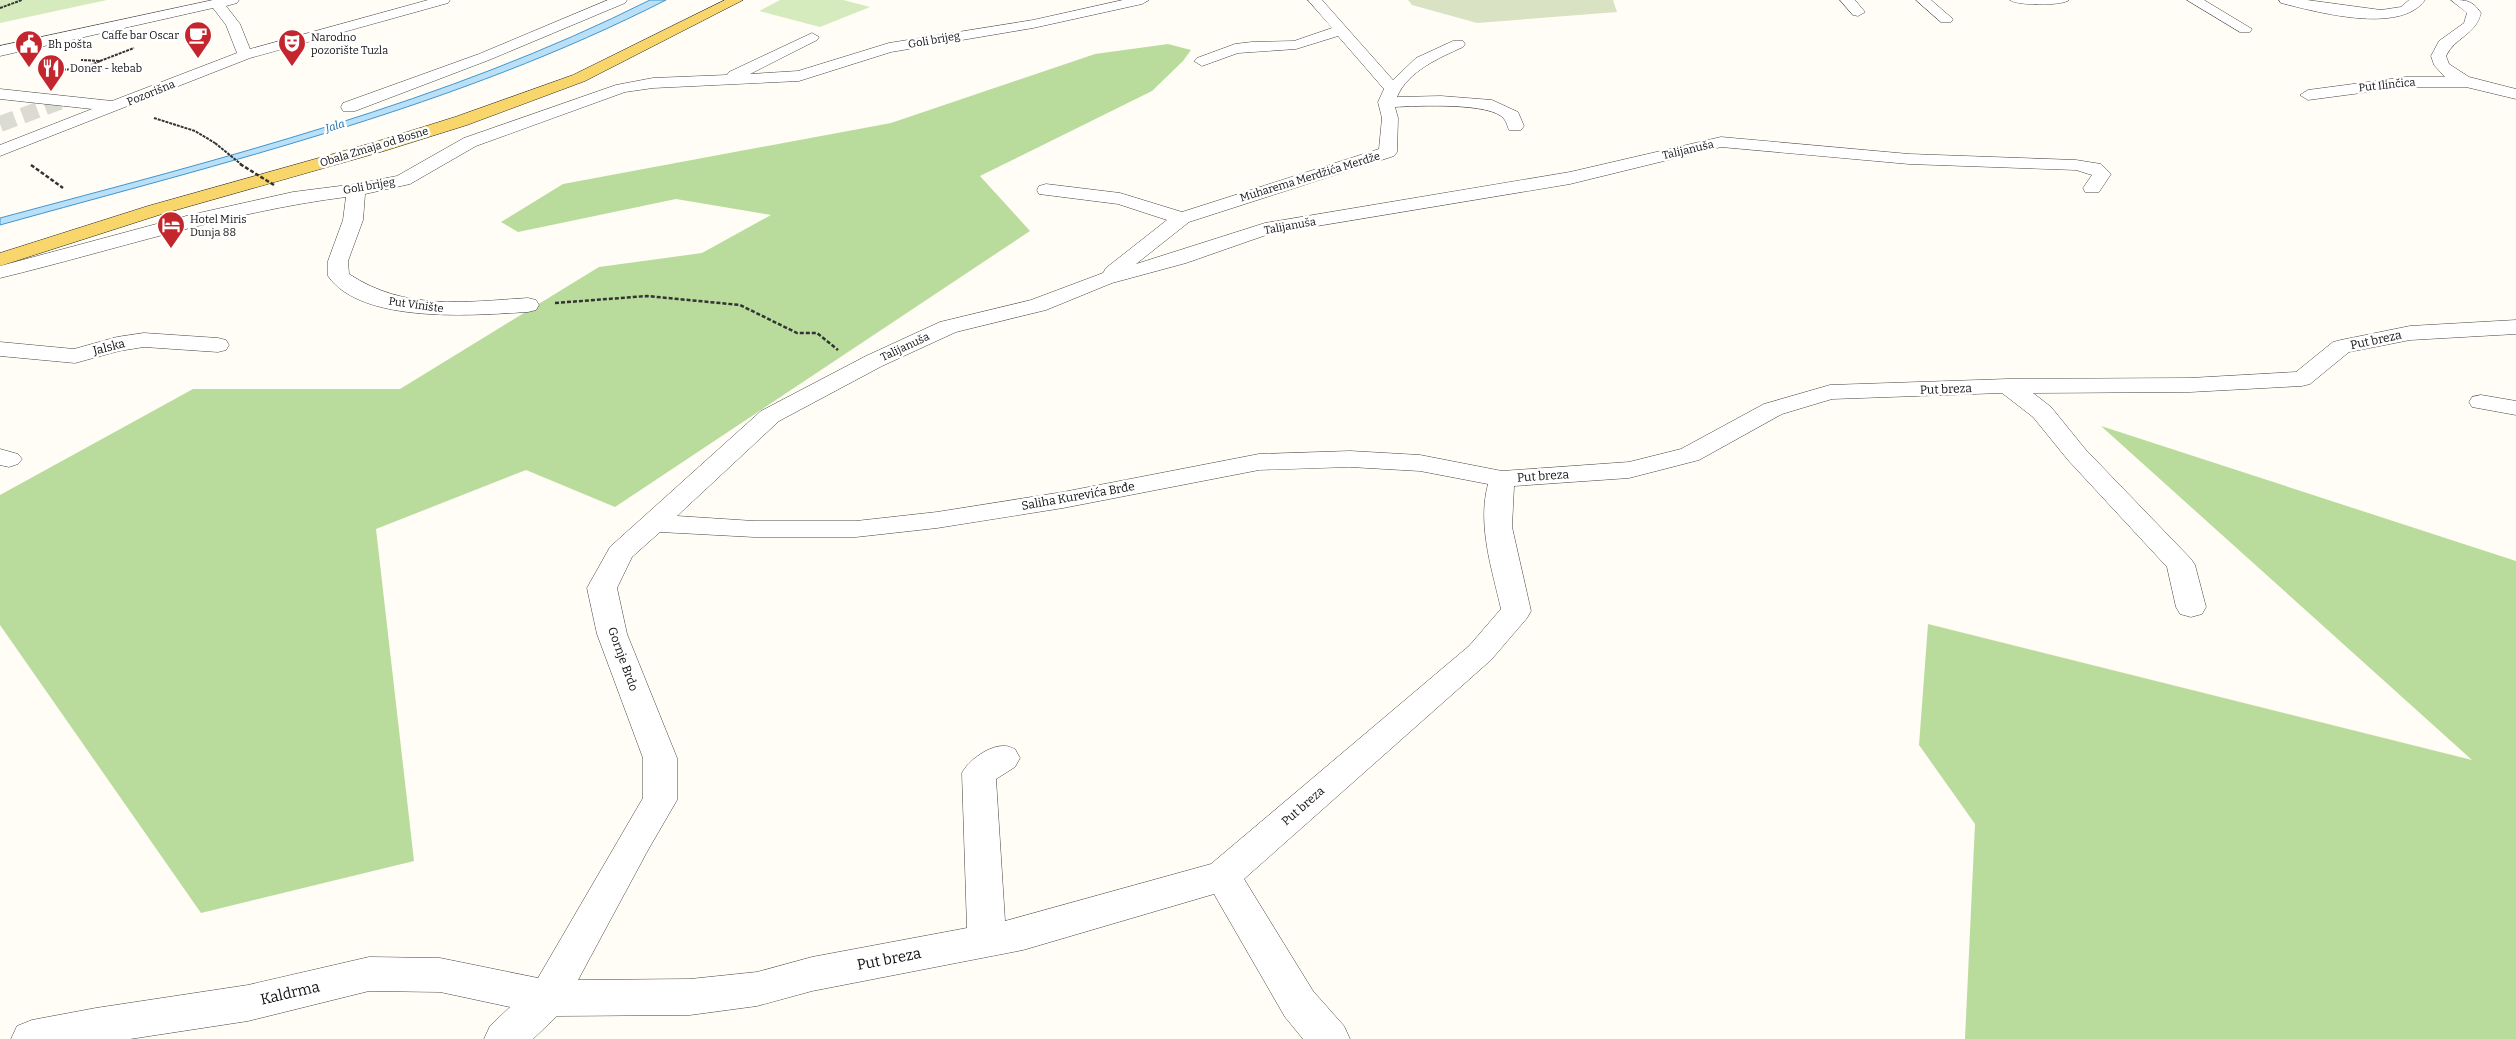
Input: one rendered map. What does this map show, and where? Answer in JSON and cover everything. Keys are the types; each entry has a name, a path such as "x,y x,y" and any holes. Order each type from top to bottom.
{"main road":[{"name":"Obala Zmaja od Bosne","path":"0,244 148,198 438,116 559,72 709,0"},
{"name":"Obala Zmaja od Bosne","path":"0,260 155,210 378,148 461,121 579,78 736,0"}],"street":[{"path":"0,51 33,46 232,0"},
{"path":"384,0 412,9"},
{"name":"Pozorišna","path":"0,151 246,55 443,0"},
{"path":"349,107 484,57 620,0"},
{"path":"1140,1 1158,0"},
{"path":"1315,0 1341,30 1389,95 1492,105 1512,116 1515,126"},
{"path":"1847,0 1858,12"},
{"path":"1923,0 1946,19"},
{"path":"2017,0 2062,0"},
{"path":"2194,0 2244,29"},
{"path":"2286,0 2353,12 2382,14 2404,11 2418,0"},
{"name":"Put Ilinčica","path":"2458,0 2469,6 2474,13 2472,22 2470,27 2452,37 2443,46 2439,59 2448,72 2468,82 2516,94"},
{"name":"Goli brijeg","path":"0,272 190,221 293,198 356,190 403,180 470,142 622,88 653,82 799,76 889,48 1033,24 1140,1"},
{"path":"217,4 233,24 246,55"},
{"path":"1202,61 1235,49 1252,46 1277,47 1296,45 1341,30"},
{"name":"Goli brijeg","path":"727,79 812,37"},
{"path":"1389,95 1421,61 1458,44"},
{"name":"Put Ilinčica","path":"2308,95 2406,82 2468,82"},
{"path":"0,94 118,106"},
{"name":"Muharema Merdžića Merdže","path":"1105,279 1182,218 1388,152 1389,95"},
{"name":"Talijanuša","path":"874,361 948,327 1038,305 1105,279 1179,259 1265,229 1570,178 1720,142 1909,159 2076,165 2095,168 2102,174 2092,188"},
{"name":"Put Vinište","path":"356,190 353,220 338,261 339,276 353,288 392,303 450,309 528,305"},
{"path":"1046,190 1120,199 1182,218"},
{"name":"Put breza","path":"548,998 690,997 757,989 812,974 1023,934 1223,876 1480,653 1516,611 1500,535 1498,491 1502,479 1629,470 1690,455 1773,409 1830,392 2008,386 2190,385 2302,379 2340,347 2410,333 2516,327"},
{"name":"Jalska","path":"0,349 75,356 117,344 144,340 218,345"},
{"name":"Gornje Brdo","path":"505,1039 548,998 635,840 660,800 660,758 612,634 602,588 620,553 770,416 874,361"},
{"path":"2008,386 2042,412 2077,455 2181,565 2191,607"},
{"path":"2481,402 2516,408"},
{"name":"Saliha Kurevića Brđe","path":"653,523 754,529 856,529 936,520 1063,500 1259,462 1350,459 1420,463 1502,479"},
{"path":"987,941 979,773 1003,758"},
{"path":"1223,876 1299,1004 1328,1039"},
{"name":"Kaldrma","path":"32,1039 96,1026 248,1003 369,974 440,975 548,998"}],"path":[{"path":"0,8 22,0"},
{"path":"47,70 72,72 91,68 100,61 79,59"},
{"path":"195,131 215,143 242,165 274,185"},
{"path":"28,163 63,188"},
{"path":"528,305 647,296 740,305 798,333 817,333 840,352"}],"green space":[{"path":"0,0 107,0 0,23"},
{"path":"780,0 843,0 870,7 820,27 759,11"},
{"path":"1408,0 1613,0 1617,12 1477,23 1412,5"},
{"path":"1168,44 1191,50 1183,61 1152,91 980,176 1030,231 615,507 526,470 376,529 414,861 201,913 0,625 0,495 193,389 400,389 599,267 702,253 771,215 676,199 518,232 501,222 563,184 891,123 1095,54"},
{"path":"2101,426 2516,561 2516,1039 1965,1039 1975,824 1919,745 1928,624 2472,760"}],"water":[{"name":"Jala","path":"650,0 666,0 586,38 423,102 255,154 0,225 0,218 166,174 331,126 412,99 572,37"}],"tunnel":[{"path":"0,124 62,101"}],"place":[{"name":"Caffe bar Oscar","path":"198,59"},
{"name":"Narodno pozorište Tuzla","path":"292,67"},
{"name":"Bh pošta","path":"29,68"},
{"name":"Doner - kebab","path":"51,92"},
{"name":"Hotel Miris Dunja 88","path":"171,249"}]}
